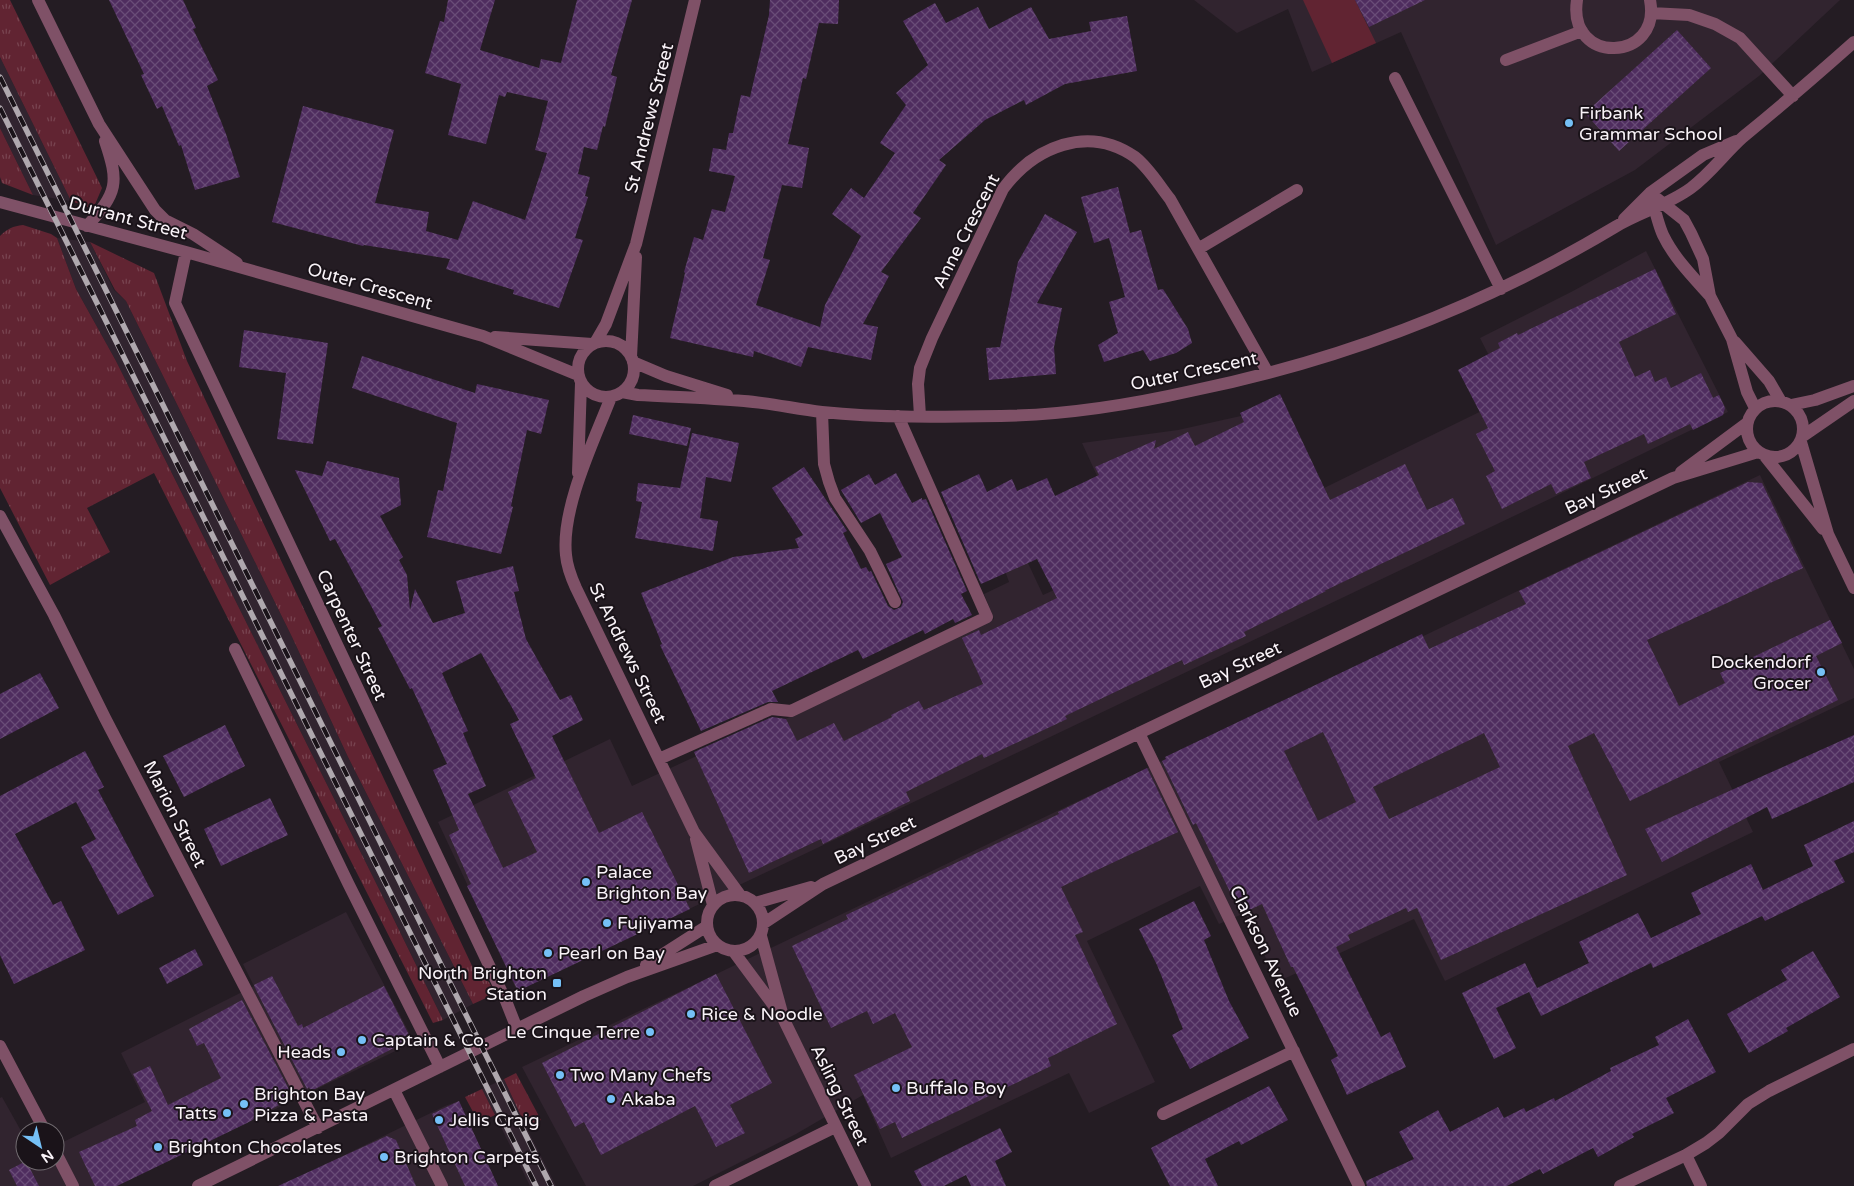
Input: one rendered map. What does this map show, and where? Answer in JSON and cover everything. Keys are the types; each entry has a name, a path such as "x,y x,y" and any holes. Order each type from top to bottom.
{"street":[{"path":"38,0 99,124 155,210 165,220 193,234 247,270"},
{"name":"St Andrews Street","path":"594,343 606,324 636,244 695,0"},
{"path":"1577,0 1577,21 1582,31 1589,40 1598,46 1609,49 1631,44 1646,31 1652,13 1650,0"},
{"path":"1652,13 1690,15 1715,24 1740,38 1792,96"},
{"path":"1506,60 1582,31"},
{"name":"Outer Crescent","path":"616,394 746,401 822,412 898,416 1003,416 1076,411 1149,400 1268,374 1356,348 1418,326 1501,289 1565,257 1619,224 1659,207 1691,188 1711,172 1741,139 1854,42"},
{"path":"1395,78 1501,289"},
{"path":"87,226 104,208 114,188 114,168 99,124"},
{"name":"Outer Crescent","path":"1619,224 1650,193 1703,155 1741,139"},
{"name":"Anne Crescent","path":"920,416 919,376 932,338 1003,189 1014,174 1032,158 1049,150 1084,140 1116,148 1135,158 1150,173 1170,199 1268,374"},
{"path":"1198,249 1297,190"},
{"path":"1650,193 1659,207 1663,234 1684,267 1710,296 1732,338 1747,392 1755,408"},
{"name":"Durrant Street","path":"2,206 87,226 247,270"},
{"path":"1659,207 1684,220 1702,259 1710,296"},
{"name":"St Andrews Street","path":"632,359 636,244"},
{"name":"Carpenter Street","path":"186,252 175,303 493,974 517,1029"},
{"name":"Outer Crescent","path":"247,270 483,336 580,379"},
{"name":"Outer Crescent","path":"483,336 594,343"},
{"path":"1732,338 1786,403 1798,411 1802,419 1802,439 1828,534 1854,588"},
{"path":"604,340 620,344 632,359 634,370 632,379 616,394 602,397 594,394 580,379 577,366 580,357 585,349 594,343 604,340"},
{"name":"Outer Crescent","path":"632,359 666,376 746,401"},
{"name":"St Andrews Street","path":"580,379 577,483 566,538 567,565 576,588 694,832 740,895"},
{"path":"1828,534 1761,453 1752,446 1748,439 1747,424 1755,408 1771,400 1786,403 1815,400 1854,386"},
{"name":"St Andrews Street","path":"577,483 616,394"},
{"path":"1761,453 1780,457 1789,454 1802,439 1854,401"},
{"path":"822,412 824,464 835,498 870,552 895,602"},
{"path":"659,759 771,709 791,711 986,617 898,416"},
{"name":"Bay Street","path":"1673,478 1747,424"},
{"name":"Bay Street","path":"764,923 823,884 1673,478 1761,453"},
{"name":"Marion Street","path":"0,516 54,615 105,718 318,1128"},
{"path":"235,649 348,883 440,1067"},
{"name":"Clarkson Avenue","path":"1139,733 1359,1186"},
{"name":"St Andrews Street","path":"694,832 713,905"},
{"name":"Bay Street","path":"755,903 823,884"},
{"path":"730,895 740,895 755,903 760,909 764,923 761,936 749,948 734,952 717,946 712,940 707,926 709,911 713,905 730,895"},
{"path":"627,977 707,926"},
{"name":"Asling Street","path":"761,936 784,1020 864,1186"},
{"path":"198,1186 584,996 627,977 717,946"},
{"name":"Asling Street","path":"734,952 784,1020"},
{"path":"0,1046 39,1121"},
{"path":"1620,1186 1686,1154 1719,1133 1748,1104 1769,1090 1854,1049"},
{"path":"1163,1114 1294,1051"},
{"path":"394,1090 442,1186"},
{"path":"715,1186 835,1127"},
{"path":"1686,1154 1701,1186"},
{"path":"65,1170 73,1186"}],"shaded area":[{"name":"Firbank Grammar School","path":"1194,0 1840,0 1759,76 1635,170 1496,245 1401,32 1312,72 1288,9 1237,33"},
{"path":"0,57 71,201 33,195 0,128"},
{"path":"57,238 90,242 114,290 126,301 292,637 348,757 473,1004 443,1020 116,361 76,289"},
{"path":"1646,251 1728,412 1558,495 517,991 438,822 610,739 632,786 733,739 750,736 994,619 984,594 1009,582 1005,571 1027,561 1043,595 1133,554 1082,443 1178,430 1281,407 1324,488 1510,397 1480,338 1573,291"},
{"path":"1760,475 1854,669 1854,698 1719,762 1753,832 1445,981 1414,919 1277,982 1245,913 1219,924 1200,886 1087,941 1155,1082 1089,1113 1069,1073 891,1158 863,1095 796,1134 693,1186 586,1186 522,1067"},
{"path":"346,912 414,1042 116,1186 0,1186 0,1098 2,1097 15,1121 15,1171 65,1171 65,1141 145,1102 121,1053 254,986 243,964"},
{"path":"504,1079 556,1186 530,1186 482,1089"},
{"path":"459,1101 498,1186 281,1186 445,1106"}],"green space":[{"path":"0,0 10,0 102,188 93,209 71,201 0,57"},
{"path":"1303,0 1355,0 1376,43 1332,63"},
{"path":"0,128 33,195 2,183 0,177"},
{"path":"23,225 51,234 57,238 76,289 116,361 443,1020 433,1023 154,473 87,508 110,552 50,585 0,488 0,236 10,228"},
{"path":"90,242 154,273 187,361 474,970 489,982 495,994 473,1004 348,757 292,637 126,301 115,290"},
{"path":"516,1073 541,1120 526,1127 504,1079"},
{"path":"482,1089 495,1115 479,1123 465,1097"}],"building":[{"path":"109,0 183,0 196,28 193,29 218,80 207,86 240,177 195,190 181,145 179,146 162,106 157,109 141,75 144,74"},
{"path":"448,0 495,0 480,50 539,68 541,59 561,63 577,0 632,0 611,75 617,77 605,127 603,126 597,150 584,147 578,174 590,177 585,196 588,197 575,238 583,240 559,308 513,294 514,290 446,269 450,259 363,246 272,222 303,106 394,130 375,203 429,212 426,231 458,240 473,201 525,220 547,153 535,150 548,101 507,92 505,97 499,95 486,144 448,135 461,84 425,73 440,21 444,22"},
{"path":"770,0 839,0 838,24 819,23 806,79 803,78 788,144 809,148 802,188 782,185 763,258 770,260 756,305 820,327 825,305 861,236 832,214 851,188 864,198 895,153 880,143 906,105 896,93 928,65 903,21 935,3 946,23 978,7 989,29 1031,7 1049,39 1091,31 1089,22 1127,16 1137,71 1065,84 1026,105 1024,100 985,120 939,160 946,165 913,213 921,218 881,272 889,276 863,324 878,327 871,360 808,347 801,367 754,351 753,357 670,338 684,272 694,237 703,240 712,209 725,212 735,176 709,171 713,148 726,150 729,133 733,133 741,95 750,97 769,15"},
{"path":"1355,0 1425,0 1369,27"},
{"path":"1677,30 1711,68 1619,151 1585,113"},
{"path":"1118,187 1130,233 1141,230 1158,290 1163,289 1188,329 1192,343 1176,353 1150,361 1143,350 1104,362 1098,345 1118,333 1109,302 1125,297 1109,238 1094,243 1081,197"},
{"path":"1045,214 1077,232 1037,303 1062,308 1054,347 1056,374 989,380 986,348 1000,347 1018,262"},
{"path":"1655,269 1676,314 1619,342 1635,377 1650,370 1655,382 1666,377 1671,388 1701,373 1713,398 1719,395 1725,408 1723,415 1693,430 1690,424 1648,444 1644,434 1584,462 1591,478 1556,494 1551,484 1502,509 1486,476 1495,471 1476,434 1488,428 1458,370 1500,348 1498,343 1517,333 1518,335"},
{"path":"244,330 328,343 313,444 277,439 286,373 239,367"},
{"path":"362,356 475,393 477,384 549,400 541,434 527,430 511,506 513,507 501,554 427,537 438,490 443,491 457,423 352,388"},
{"path":"1280,394 1330,500 1405,464 1427,510 1453,498 1465,524 1324,591 1326,591 1244,632 1246,636 1184,665 1182,660 1065,716 1067,719 984,758 982,754 906,792 910,801 823,844 821,839 749,873 694,752 772,717 786,719 797,741 834,723 844,741 919,701 924,710 983,684 962,638 979,630 981,635 1057,598 1037,559 981,584 941,492 979,474 987,492 1012,479 1017,491 1047,478 1055,496 1099,475 1095,467 1156,440 1154,449 1188,432 1195,446 1244,422 1240,413"},
{"path":"633,415 691,428 687,446 629,434"},
{"path":"692,433 739,443 731,482 706,477 700,518 718,521 713,551 635,538 642,502 636,501 638,483 680,488"},
{"path":"327,461 399,478 401,505 380,516 403,557 399,560 407,575 410,610 415,589 433,623 465,613 456,581 513,566 519,591 514,592 526,639 560,700 571,695 583,720 552,736 599,833 642,812 690,909 518,991 467,886 471,884 449,835 459,830 433,770 447,764 412,688 410,689 378,628 382,626 335,539 330,541 295,470 322,476","holes":["481,653 519,720 510,724 536,778 508,792 537,852 503,868 468,794 486,786 463,733 468,731 442,673"]},
{"path":"804,467 847,531 843,533 861,569 866,567 869,572 871,571 888,606 894,610 901,607 903,602 886,564 902,557 880,513 861,523 841,490 869,474 875,485 896,473 912,503 922,498 922,500 926,499 967,591 961,594 972,615 955,623 953,619 925,634 923,630 863,659 858,650 772,691 778,702 768,702 701,731 660,645 662,644 641,593 733,557 799,548 795,539 803,535 772,488"},
{"path":"1748,482 1762,483 1803,568 1647,640 1679,706 1725,683 1720,673 1830,620 1842,643 1816,656 1838,700 1630,801 1594,733 1568,746 1627,875 1441,960 1417,908 1408,912 1406,908 1348,935 1350,940 1336,947 1381,1037 1390,1032 1406,1067 1347,1095 1331,1060 1338,1056 1293,967 1291,967 1262,904 1241,914 1196,823 1193,825 1162,761 1166,759 1165,757 1422,634 1429,649 1526,604 1519,591","holes":["1323,732 1356,802 1318,821 1284,751","1484,733 1500,767 1389,819 1373,787"]},
{"path":"40,673 59,708 0,739 0,694"},
{"path":"225,725 245,766 184,797 163,756"},
{"path":"1854,735 1854,782 1772,819 1767,807 1662,862 1645,829"},
{"path":"85,751 104,787 98,790 154,896 118,915 81,847 96,839 76,802 15,834 53,905 61,901 85,950 14,984 0,955 0,796"},
{"path":"1147,768 1178,832 1061,887 1083,932 1075,935 1117,1024 1048,1058 1051,1066 902,1138 895,1122 880,1129 854,1075 912,1047 895,1013 873,1024 867,1011 831,1028 792,946 848,919 846,915 1059,814 1058,812"},
{"path":"270,798 288,835 221,866 204,829"},
{"path":"1854,821 1854,852 1834,861 1845,882 1765,921 1762,916 1653,968 1651,963 1541,1016 1529,992 1496,1008 1516,1048 1494,1059 1462,993 1525,963 1537,988 1589,963 1579,942 1638,913 1651,938 1701,914 1691,893 1751,864 1763,890 1813,866 1804,845"},
{"path":"1194,901 1211,936 1204,940 1229,1001 1249,1038 1190,1069 1172,1035 1183,1029 1157,965 1139,929"},
{"path":"195,949 203,965 167,984 159,968"},
{"path":"1813,951 1840,997 1786,1028 1788,1031 1749,1053 1727,1014 1787,980 1781,970"},
{"path":"716,974 772,1083 730,1105 745,1133 716,1147 695,1106 601,1155 584,1122 575,1127 542,1063"},
{"path":"272,976 298,1026 302,1024 303,1028 384,986 411,1039 311,1091 309,1087 307,1089 254,985"},
{"path":"242,1000 293,1097 247,1123 117,1186 95,1186 79,1152 137,1126 135,1120 152,1111 133,1074 150,1066 168,1105 221,1078 204,1043 197,1046 189,1029"},
{"path":"1688,1019 1716,1072 1666,1098 1674,1113 1632,1134 1634,1137 1598,1157 1593,1148 1543,1174 1540,1169 1507,1186 1367,1186 1366,1181 1414,1159 1399,1132 1438,1110 1450,1132 1498,1107 1504,1118 1524,1108 1526,1112 1554,1098 1555,1101 1611,1071 1610,1068 1659,1045 1655,1037"},
{"path":"1269,1086 1288,1120 1241,1145 1239,1141 1205,1159 1218,1186 1170,1186 1151,1148"},
{"path":"459,1101 498,1186 465,1186 432,1114"},
{"path":"1000,1128 1012,1152 995,1161 1006,1186 971,1186 966,1175 944,1186 922,1186 914,1171"},
{"path":"387,1136 396,1140 416,1186 278,1186"},
{"path":"15,1167 15,1171 31,1171 39,1186 17,1186 9,1170"}],"railway":[{"path":"0,77 551,1186"},
{"path":"0,108 536,1186"}],"place":[{"name":"Firbank Grammar School","path":"1569,123"},
{"name":"Dockendorf Grocer","path":"1821,672"},
{"name":"Palace Brighton Bay","path":"586,882"},
{"name":"Fujiyama","path":"607,923"},
{"name":"Pearl on Bay","path":"548,953"},
{"name":"North Brighton Station","path":"557,983"},
{"name":"Rice & Noodle","path":"691,1014"},
{"name":"Le Cinque Terre","path":"650,1032"},
{"name":"Captain & Co.","path":"362,1040"},
{"name":"Heads","path":"341,1052"},
{"name":"Two Many Chefs","path":"560,1075"},
{"name":"Buffalo Boy","path":"896,1088"},
{"name":"Akaba","path":"611,1099"},
{"name":"Brighton Bay Pizza & Pasta","path":"244,1104"},
{"name":"Tatts","path":"227,1113"},
{"name":"Jellis Craig","path":"439,1120"},
{"name":"Brighton Chocolates","path":"158,1147"},
{"name":"Brighton Carpets","path":"384,1157"}]}
